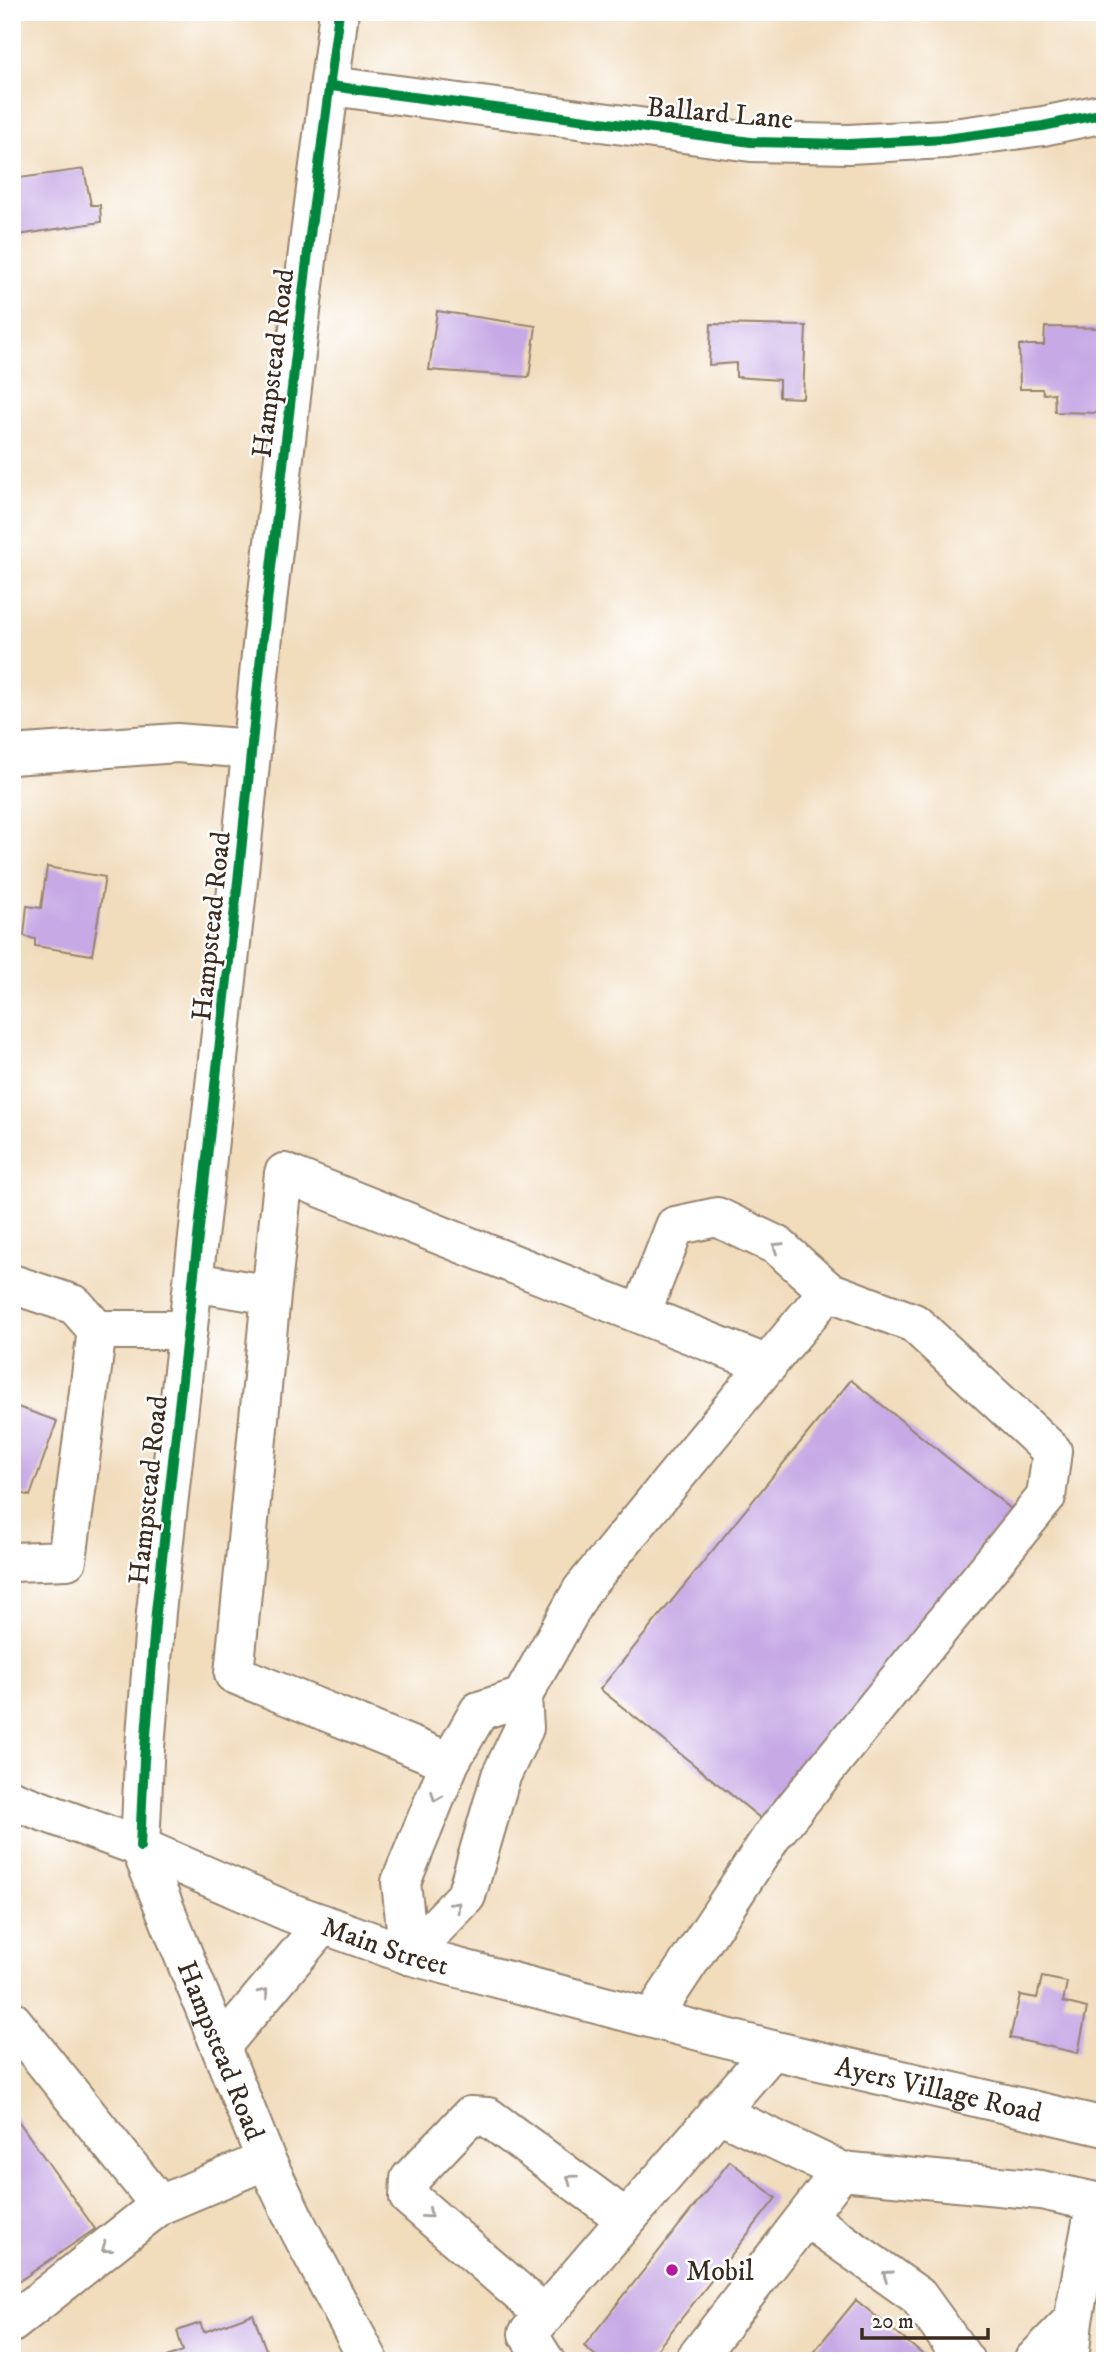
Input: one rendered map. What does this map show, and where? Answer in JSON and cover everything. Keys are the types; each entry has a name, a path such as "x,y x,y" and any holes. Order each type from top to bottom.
{"street":[{"name":"Hampstead Road","path":"339,12 251,749 156,1612 140,1847 266,2160 369,2361"},
{"name":"Ballard Lane","path":"331,86 751,142 848,144 946,139 1043,126 1105,113"},
{"path":"12,755 177,743 251,749"},
{"path":"450,1762 234,1674 284,1173 768,1365"},
{"path":"641,1314 675,1226 717,1217 778,1246 828,1292 914,1323 1052,1451 1046,1497 772,1836 652,2018"},
{"path":"193,1282 271,1295"},
{"path":"12,1284 75,1305 97,1330 188,1330"},
{"path":"409,1955 466,1896 500,1776 524,1728 522,1697 582,1590 828,1292"},
{"path":"12,1562 67,1560 97,1330"},
{"path":"409,1955 401,1882 450,1762 479,1711 522,1697"},
{"name":"Main Street","path":"12,1800 140,1847 213,1880 409,1955 772,2050"},
{"path":"222,2046 323,1924"},
{"path":"12,2021 160,2206"},
{"path":"545,2361 528,2334 772,2050"},
{"name":"Ayers Village Road","path":"772,2050 1105,2127"},
{"path":"717,2112 841,2171 1041,2190 1100,2203 1073,2320 1069,2361"},
{"path":"545,2315 409,2197 410,2179 470,2116 488,2117 626,2219"},
{"path":"12,2322 160,2206 266,2160"},
{"path":"694,2361 841,2171"},
{"path":"806,2217 918,2296 965,2361"},
{"path":"1033,2361 1073,2320"}],"building":[{"path":"84,169 91,205 100,205 101,222 12,236 12,179"},
{"path":"437,311 536,326 529,377 429,370"},
{"path":"711,324 806,326 803,398 779,397 779,380 736,377 736,363 709,365"},
{"path":"1045,327 1105,328 1105,413 1055,412 1054,393 1044,394 1042,389 1020,389 1019,345 1044,345"},
{"path":"47,867 105,877 92,955 35,946 35,939 24,936 27,906 41,908"},
{"path":"851,1380 1016,1513 765,1822 600,1689"},
{"path":"12,1405 57,1421 30,1496 12,1490"},
{"path":"1042,1977 1067,1982 1063,2002 1087,2008 1078,2053 1010,2038 1020,1995 1037,1998"},
{"path":"12,2112 95,2229 12,2286"},
{"path":"730,2161 776,2198 648,2361 602,2361 584,2346"},
{"path":"856,2300 927,2358 925,2361 806,2361"},
{"path":"253,2314 269,2358 260,2361 168,2361 167,2357 183,2351 177,2331 200,2323 204,2332"}],"cycle path":[{"path":"140,1847 156,1612 263,636 339,12"},
{"path":"331,86 751,142 848,144 946,139 1043,126 1105,113"}],"place":[{"name":"Mobil","path":"672,2270"}]}
